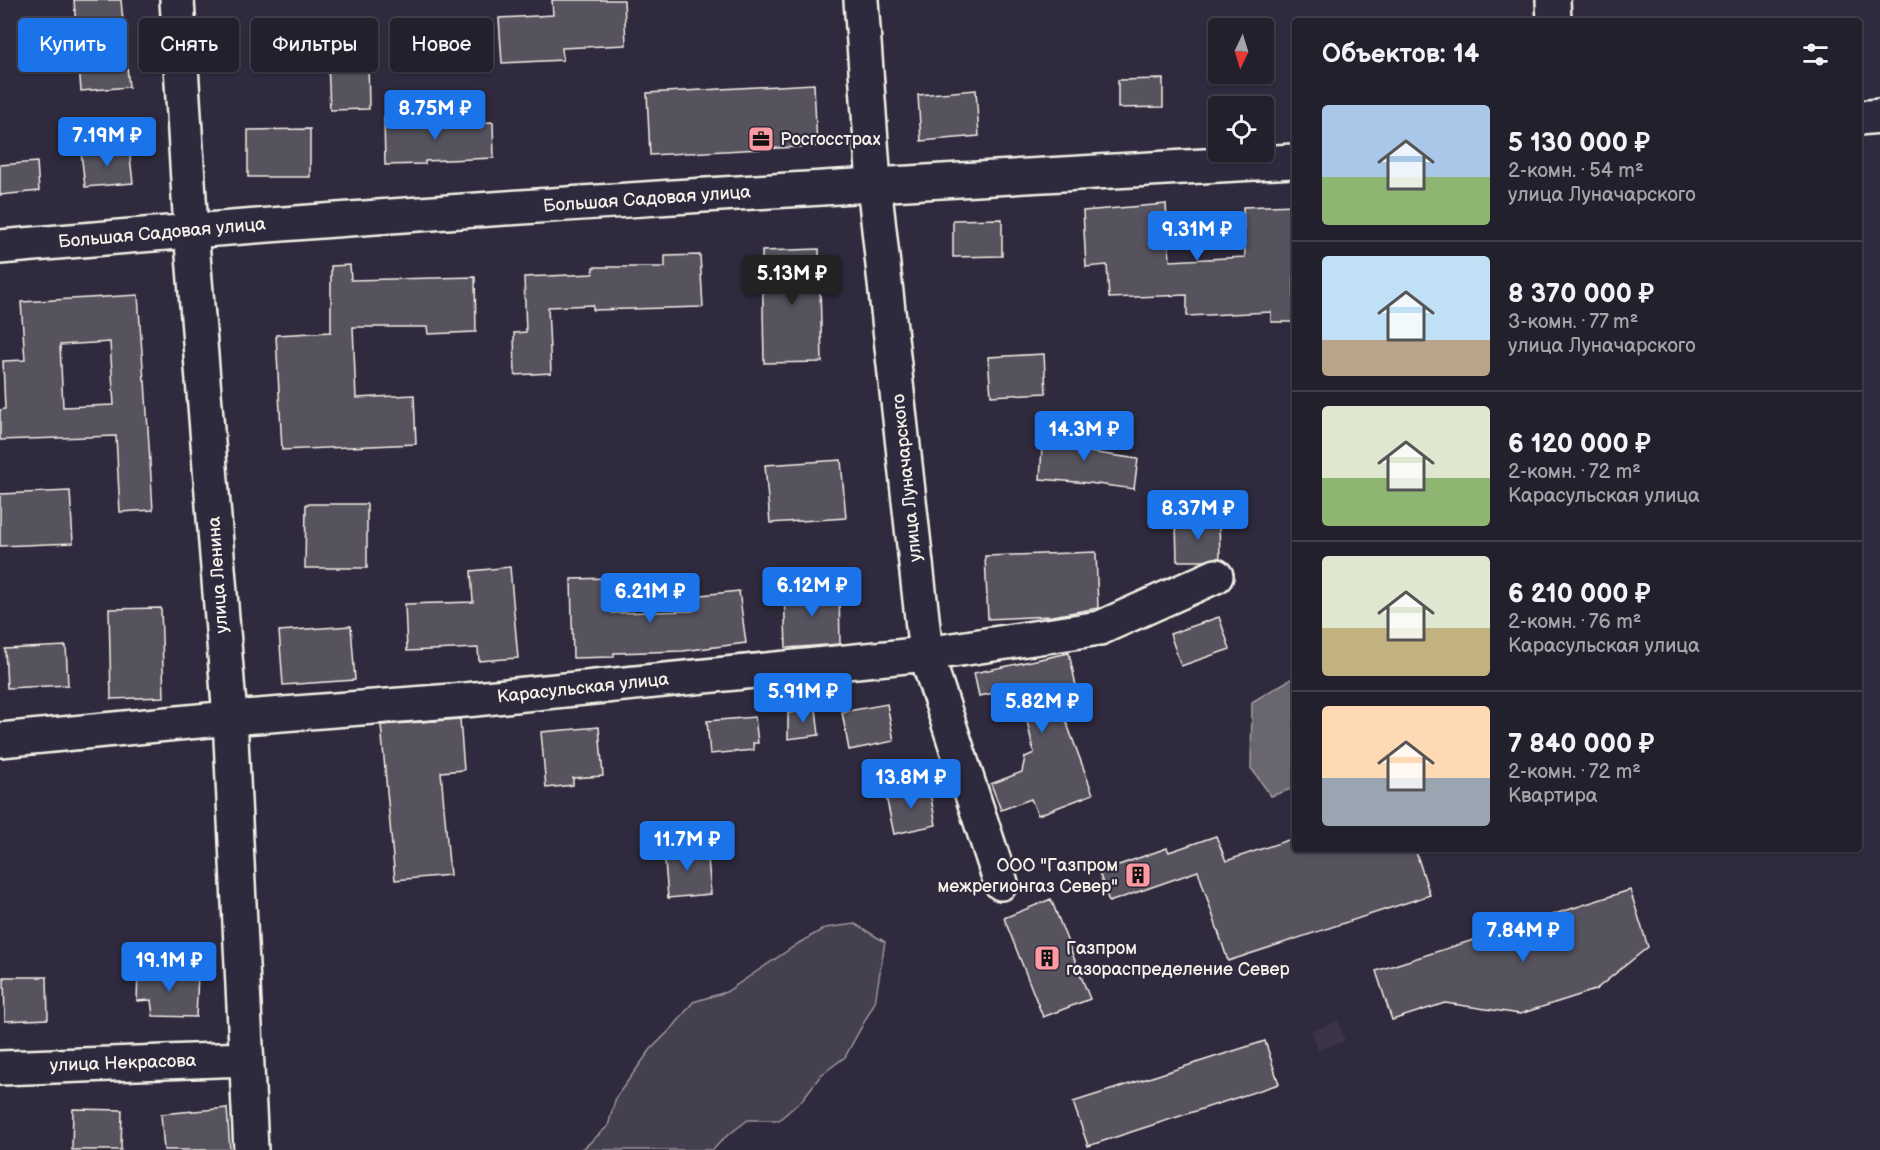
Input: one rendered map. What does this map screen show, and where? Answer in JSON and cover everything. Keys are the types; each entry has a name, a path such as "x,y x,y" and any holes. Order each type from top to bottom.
{"street":[{"name":"улица Ленина","path":"177,0 191,230 230,718 251,1150"},
{"name":"улица Луначарского","path":"861,0 874,184 926,654"},
{"path":"1553,0 1554,18"},
{"path":"1862,118 1880,116"},
{"name":"Большая Садовая улица","path":"0,247 191,230 874,184 1292,161"},
{"path":"1001,884 926,654 1100,628 1216,576"},
{"name":"Карасульская улица","path":"0,740 230,718 476,699 926,654"},
{"name":"улица Некрасова","path":"0,1068 246,1059"}],"shaded area":[{"path":"1292,678 1292,789 1271,796 1251,768 1252,702"},
{"path":"855,924 885,942 875,1002 845,1057 821,1075 802,1100 779,1120 748,1120 723,1139 713,1150 578,1150 585,1147 608,1126 616,1097 651,1049 674,1026 693,1002 726,992 825,928"},
{"path":"1338,1021 1345,1041 1318,1050 1311,1031"}],"building":[{"path":"74,0 121,0 123,18 75,18"},
{"path":"552,0 624,0 626,45 562,48 563,60 502,63 499,18 553,15"},
{"path":"127,65 129,87 81,91 80,72 127,72"},
{"path":"328,72 368,72 369,109 330,110"},
{"path":"1163,79 1163,107 1118,108 1118,80"},
{"path":"814,84 817,146 650,155 647,93"},
{"path":"976,90 979,136 921,141 918,95"},
{"path":"384,117 423,117 424,125 493,122 494,158 385,165"},
{"path":"310,129 310,177 248,177 248,130"},
{"path":"129,148 133,183 85,187 81,152"},
{"path":"37,162 39,191 0,195 0,165"},
{"path":"1166,204 1170,261 1245,257 1243,207 1292,205 1292,322 1271,322 1271,312 1187,316 1187,295 1109,298 1107,265 1086,267 1083,211"},
{"path":"1002,219 1002,256 953,257 953,220"},
{"path":"819,249 822,362 764,363 762,251"},
{"path":"700,255 703,307 593,310 593,305 548,307 551,373 515,375 514,333 526,332 524,277 593,274 593,267 665,267 665,256"},
{"path":"350,265 351,280 475,277 476,332 428,334 427,327 353,327 356,398 414,395 416,444 282,450 276,335 331,332 331,266"},
{"path":"138,295 153,510 120,512 116,436 0,440 0,410 5,409 3,361 25,360 21,302","holes":["110,342 114,405 63,407 60,345"]},
{"path":"1044,354 1046,393 991,396 988,357"},
{"path":"1043,432 1091,435 1090,452 1138,459 1134,489 1040,479"},
{"path":"841,460 846,518 770,523 765,465"},
{"path":"70,491 73,543 0,546 0,494"},
{"path":"306,504 367,504 367,568 305,568"},
{"path":"1176,521 1219,521 1220,558 1204,561 1177,561"},
{"path":"1096,552 1098,608 1052,616 988,619 985,556"},
{"path":"510,567 518,658 479,661 478,648 407,651 405,604 473,602 471,571"},
{"path":"611,578 612,613 693,611 691,596 739,591 746,643 683,651 614,653 614,657 573,658 571,579"},
{"path":"839,590 840,644 786,648 784,591"},
{"path":"161,608 164,697 111,699 109,609"},
{"path":"1219,617 1230,649 1181,666 1170,634"},
{"path":"351,626 355,680 283,685 279,631"},
{"path":"66,646 68,685 7,688 5,649"},
{"path":"1069,653 1081,709 1063,713 1093,794 1038,815 1031,799 1001,810 991,784 1022,772 1025,757 1034,753 1020,688 979,696 974,673"},
{"path":"887,704 894,741 849,750 842,712"},
{"path":"816,709 819,735 788,739 788,713"},
{"path":"755,717 758,743 753,743 754,750 710,754 707,721"},
{"path":"460,719 464,770 441,772 450,875 395,880 381,725"},
{"path":"599,727 603,776 573,778 573,785 546,788 541,732"},
{"path":"929,787 936,825 894,834 886,796"},
{"path":"1216,836 1226,861 1292,839 1292,852 1416,852 1430,895 1228,961 1198,871 1109,902 1099,872 1167,848 1169,852"},
{"path":"707,846 711,894 668,898 664,850"},
{"path":"1630,890 1648,947 1595,990 1520,1014 1445,1003 1392,1020 1376,971"},
{"name":"Газпром газораспределение Север","path":"1051,899 1090,999 1043,1017 1004,918"},
{"path":"138,971 198,973 196,1017 153,1016 151,1000 137,1001"},
{"path":"4,977 47,977 48,1019 5,1021"},
{"path":"1265,1041 1279,1084 1088,1146 1073,1102"},
{"path":"227,1108 230,1150 164,1150 161,1114"},
{"path":"73,1109 122,1110 121,1150 72,1150"}],"place":[{"name":"Росгосстрах","path":"761,139"},
{"name":"ООО \"Газпром межрегионгаз Север\"","path":"1138,875"},
{"name":"Газпром газораспределение Север","path":"1047,958"}]}
